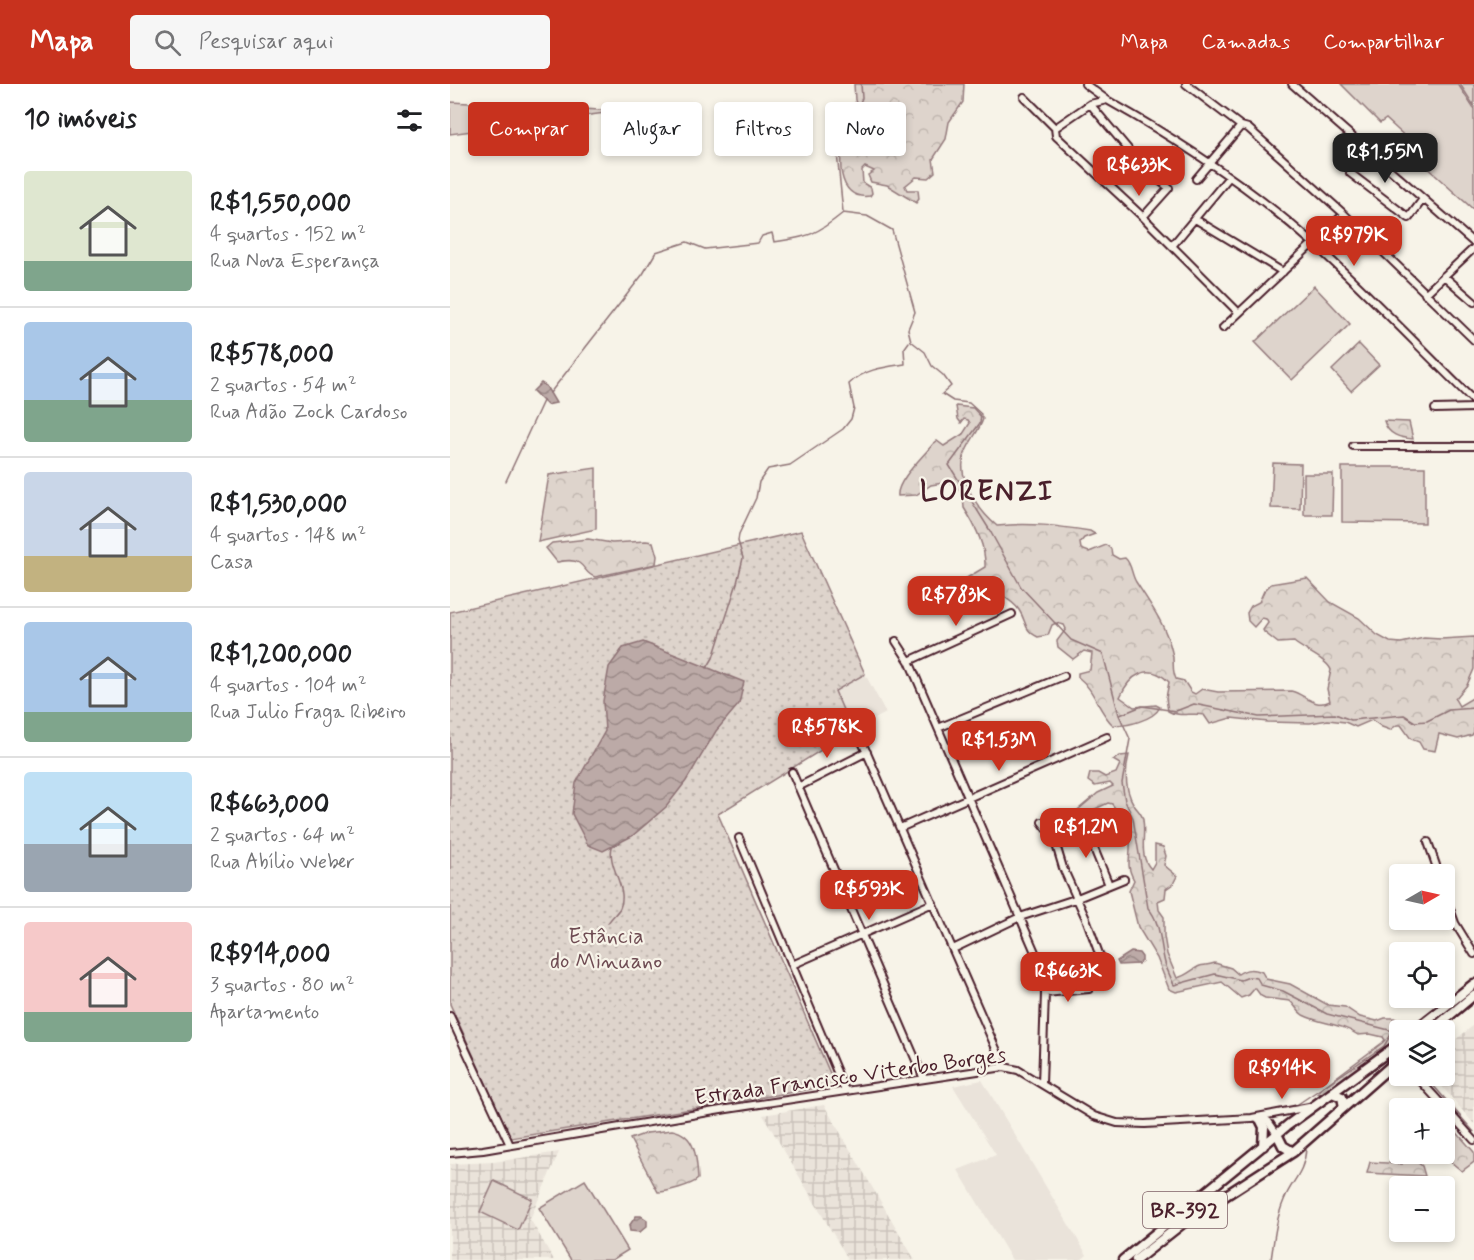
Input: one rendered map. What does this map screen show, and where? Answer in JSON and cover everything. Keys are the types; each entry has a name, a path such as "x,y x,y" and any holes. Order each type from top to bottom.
{"highway":[{"path":"1428,1020 1474,984"},
{"path":"1444,1020 1474,995"},
{"name":"BR-392","path":"1124,1260 1277,1134 1389,1051"},
{"name":"BR-392","path":"1136,1260 1183,1223 1293,1152 1389,1068"},
{"path":"1332,1093 1342,1097 1344,1107"},
{"path":"1257,1118 1264,1127 1263,1146"},
{"path":"1277,1134 1283,1146 1293,1152"}],"street":[{"path":"1085,84 1107,100 1209,162 1313,243 1474,401"},
{"path":"1186,84 1241,126 1248,128 1344,214 1474,340"},
{"path":"1292,84 1474,243"},
{"path":"1024,97 1055,128 1056,135 1143,217 1239,313"},
{"path":"1055,128 1090,105 1107,100"},
{"path":"1090,105 1128,149"},
{"path":"1196,179 1241,126"},
{"path":"1367,151 1350,173 1409,218 1423,199"},
{"path":"1136,162 1169,188 1143,217"},
{"path":"1172,246 1229,177"},
{"path":"1223,328 1344,214"},
{"path":"1195,219 1282,272"},
{"path":"1425,294 1474,248"},
{"path":"1444,276 1474,302"},
{"path":"1435,409 1474,408"},
{"path":"1353,446 1474,446"},
{"path":"909,661 1012,614"},
{"path":"896,641 909,661 1041,966 1045,993 1042,1084"},
{"path":"938,728 1064,676"},
{"path":"856,729 1004,1067"},
{"path":"900,828 1107,737"},
{"path":"798,787 867,752"},
{"path":"792,772 924,1079"},
{"path":"1042,822 1059,847 1063,868 1087,921 1102,962"},
{"path":"1084,824 1109,885"},
{"path":"739,838 845,1091"},
{"path":"1428,842 1436,864"},
{"path":"953,950 1020,917 1076,899 1124,879"},
{"path":"792,965 933,903"},
{"path":"1455,923 1474,954"},
{"path":"1045,993 1089,990"},
{"path":"450,1016 510,1145"},
{"name":"Estrada Francisco Viterbo Borges","path":"450,1153 1004,1067 1018,1070 1094,1116 1117,1123 1145,1124 1257,1118 1315,1105"},
{"path":"1425,1086 1474,1140"},
{"path":"1257,1118 1268,1121 1277,1134"}],"shaded area":[{"path":"865,674 886,713 852,731 835,690"},
{"path":"1474,1025 1474,1124 1455,1102 1455,1098 1452,1098 1442,1086 1455,1086 1455,1040"},
{"path":"982,1080 1087,1255 1081,1260 1012,1260 958,1170 996,1155 953,1086"},
{"path":"824,1105 915,1260 846,1260 848,1259 763,1115"},
{"path":"559,1152 530,1219 554,1260 450,1260 450,1164 494,1162"}],"green space":[{"path":"854,84 964,84 963,102 949,122 946,139 933,159 935,172 928,178 916,177 905,186 907,190 918,190 919,199 916,203 887,185 871,182 868,175 874,171 865,167 862,170 863,183 871,188 870,196 859,196 845,184 841,156 906,156 906,102 856,102"},
{"path":"1341,84 1458,84 1474,109 1474,210 1405,148 1410,141 1386,119 1380,123"},
{"path":"1460,84 1474,84 1474,106"},
{"path":"450,102 468,103 468,132 450,134"},
{"path":"589,109 601,110 601,114 589,115"},
{"path":"1314,286 1350,324 1292,380 1255,342"},
{"path":"1359,344 1379,365 1351,391 1332,370"},
{"path":"956,406 973,408 983,419 966,452 963,466 967,485 984,513 997,526 1044,525 1090,531 1095,534 1084,538 1080,543 1081,549 1089,552 1106,545 1111,549 1112,555 1119,559 1125,558 1136,582 1166,633 1172,652 1176,679 1184,681 1191,692 1195,694 1202,689 1218,692 1291,691 1314,702 1330,701 1327,689 1331,670 1329,666 1294,642 1278,643 1263,630 1268,623 1266,619 1262,618 1254,627 1248,621 1247,613 1251,606 1259,602 1264,591 1271,584 1307,578 1330,602 1359,618 1377,635 1390,642 1401,643 1424,638 1474,637 1474,669 1467,685 1455,699 1459,706 1474,697 1474,732 1472,735 1458,739 1439,734 1435,751 1423,749 1419,742 1411,739 1401,725 1390,730 1372,720 1356,727 1345,722 1328,720 1310,723 1231,718 1210,724 1204,715 1177,714 1168,711 1166,698 1169,682 1161,676 1147,672 1134,677 1120,697 1134,707 1156,705 1160,707 1157,712 1139,722 1113,725 1089,688 1078,677 1078,673 1090,670 1092,653 1084,651 1073,659 1058,647 1057,641 1066,629 1064,625 1056,623 1052,625 1048,635 1038,637 1028,629 1016,607 992,589 964,596 955,591 955,585 985,567 982,544 964,508 963,495 960,490 949,482 931,485 916,495 898,496 901,483 933,444 937,441 944,446 963,434 970,423 964,419 961,423"},
{"path":"1384,421 1409,422 1413,439 1395,435 1388,430"},
{"path":"1273,463 1301,464 1300,509 1271,508"},
{"path":"1342,467 1425,467 1425,523 1342,522"},
{"path":"596,468 596,529 538,542 549,475"},
{"path":"1304,474 1333,474 1332,515 1304,515"},
{"name":"Estância do Minuano","path":"801,531 865,674 835,691 852,731 718,814 835,1085 735,1102 723,1100 717,1105 511,1138 450,1004 450,612"},
{"path":"588,539 612,543 653,542 657,556 656,564 595,577 577,562 557,562 546,548 552,543"},
{"path":"1129,755 1126,774 1127,787 1134,805 1141,813 1147,864 1151,869 1155,862 1155,845 1163,847 1166,856 1164,865 1177,876 1173,884 1166,889 1165,898 1158,901 1159,910 1164,917 1167,954 1177,978 1200,966 1215,963 1231,968 1238,974 1247,970 1256,970 1262,972 1266,979 1290,984 1328,1005 1345,1007 1360,1017 1377,1021 1385,1018 1398,1020 1389,1020 1389,1044 1326,1095 1318,1093 1382,1043 1385,1040 1383,1037 1370,1034 1358,1035 1345,1028 1310,1018 1303,1015 1290,1001 1265,998 1255,988 1249,995 1241,998 1222,982 1176,992 1169,989 1157,958 1138,927 1129,891 1134,880 1129,865 1130,837 1124,822 1112,804 1108,803 1080,816 1076,817 1073,814 1098,793 1113,786 1110,783 1095,786 1088,781 1090,773 1098,773 1105,777 1116,773 1120,764 1113,760"},
{"path":"672,1130 680,1132 691,1142 696,1156 698,1179 679,1188 658,1192 630,1139 647,1133"},
{"path":"1455,1130 1474,1152 1474,1162 1462,1171 1453,1164"},
{"path":"1370,1162 1420,1164 1425,1176 1367,1173"},
{"path":"585,1180 628,1250 612,1260 571,1260 539,1208"},
{"path":"494,1181 532,1199 518,1230 480,1212"}],"water":[{"path":"541,383 546,386 556,403 547,405 533,391"},
{"path":"643,642 744,682 739,704 716,731 686,781 666,807 632,836 603,851 588,845 572,814 576,783 605,731 603,701 609,667 623,648"},
{"path":"1131,952 1139,953 1142,961 1138,964 1119,965 1117,961"},
{"path":"636,1216 647,1220 647,1226 640,1232 630,1231 629,1226"}],"waterway":[{"path":"843,212 837,153 862,98 861,84"},
{"path":"550,393 643,274 656,252 687,242 705,249 758,243 762,236 772,233 774,242 795,238 818,231 843,213 867,216 892,230 915,312 908,329 911,341 925,352 932,366 951,386 942,394 953,401 969,403 981,414 980,423 949,465 989,529 1021,587 1071,640 1103,654 1119,715 1130,739 1122,783 1125,801 1133,818 1148,908 1158,927 1165,963 1174,985 1215,974 1241,980 1249,977 1257,978 1261,985 1283,991 1327,1014 1389,1030"},
{"path":"707,668 713,658 737,583 743,558 738,541 739,534 756,498 759,482 768,469 790,465 843,429 851,419 854,408 849,384 868,372 905,364 904,349 909,342"},
{"path":"506,481 543,401"},
{"path":"1120,715 1142,706 1176,711 1194,704 1259,717 1335,714 1351,720 1404,715 1415,722 1427,721 1449,710 1474,708"},
{"path":"608,923 620,908 622,900 620,885 612,862 612,847"},
{"path":"1295,1108 1384,1046 1389,1038"},
{"path":"1434,1086 1474,1132"},
{"path":"1271,1260 1281,1207 1303,1165 1306,1149"}],"district":[{"name":"LORENZI","path":"987,490"}]}
